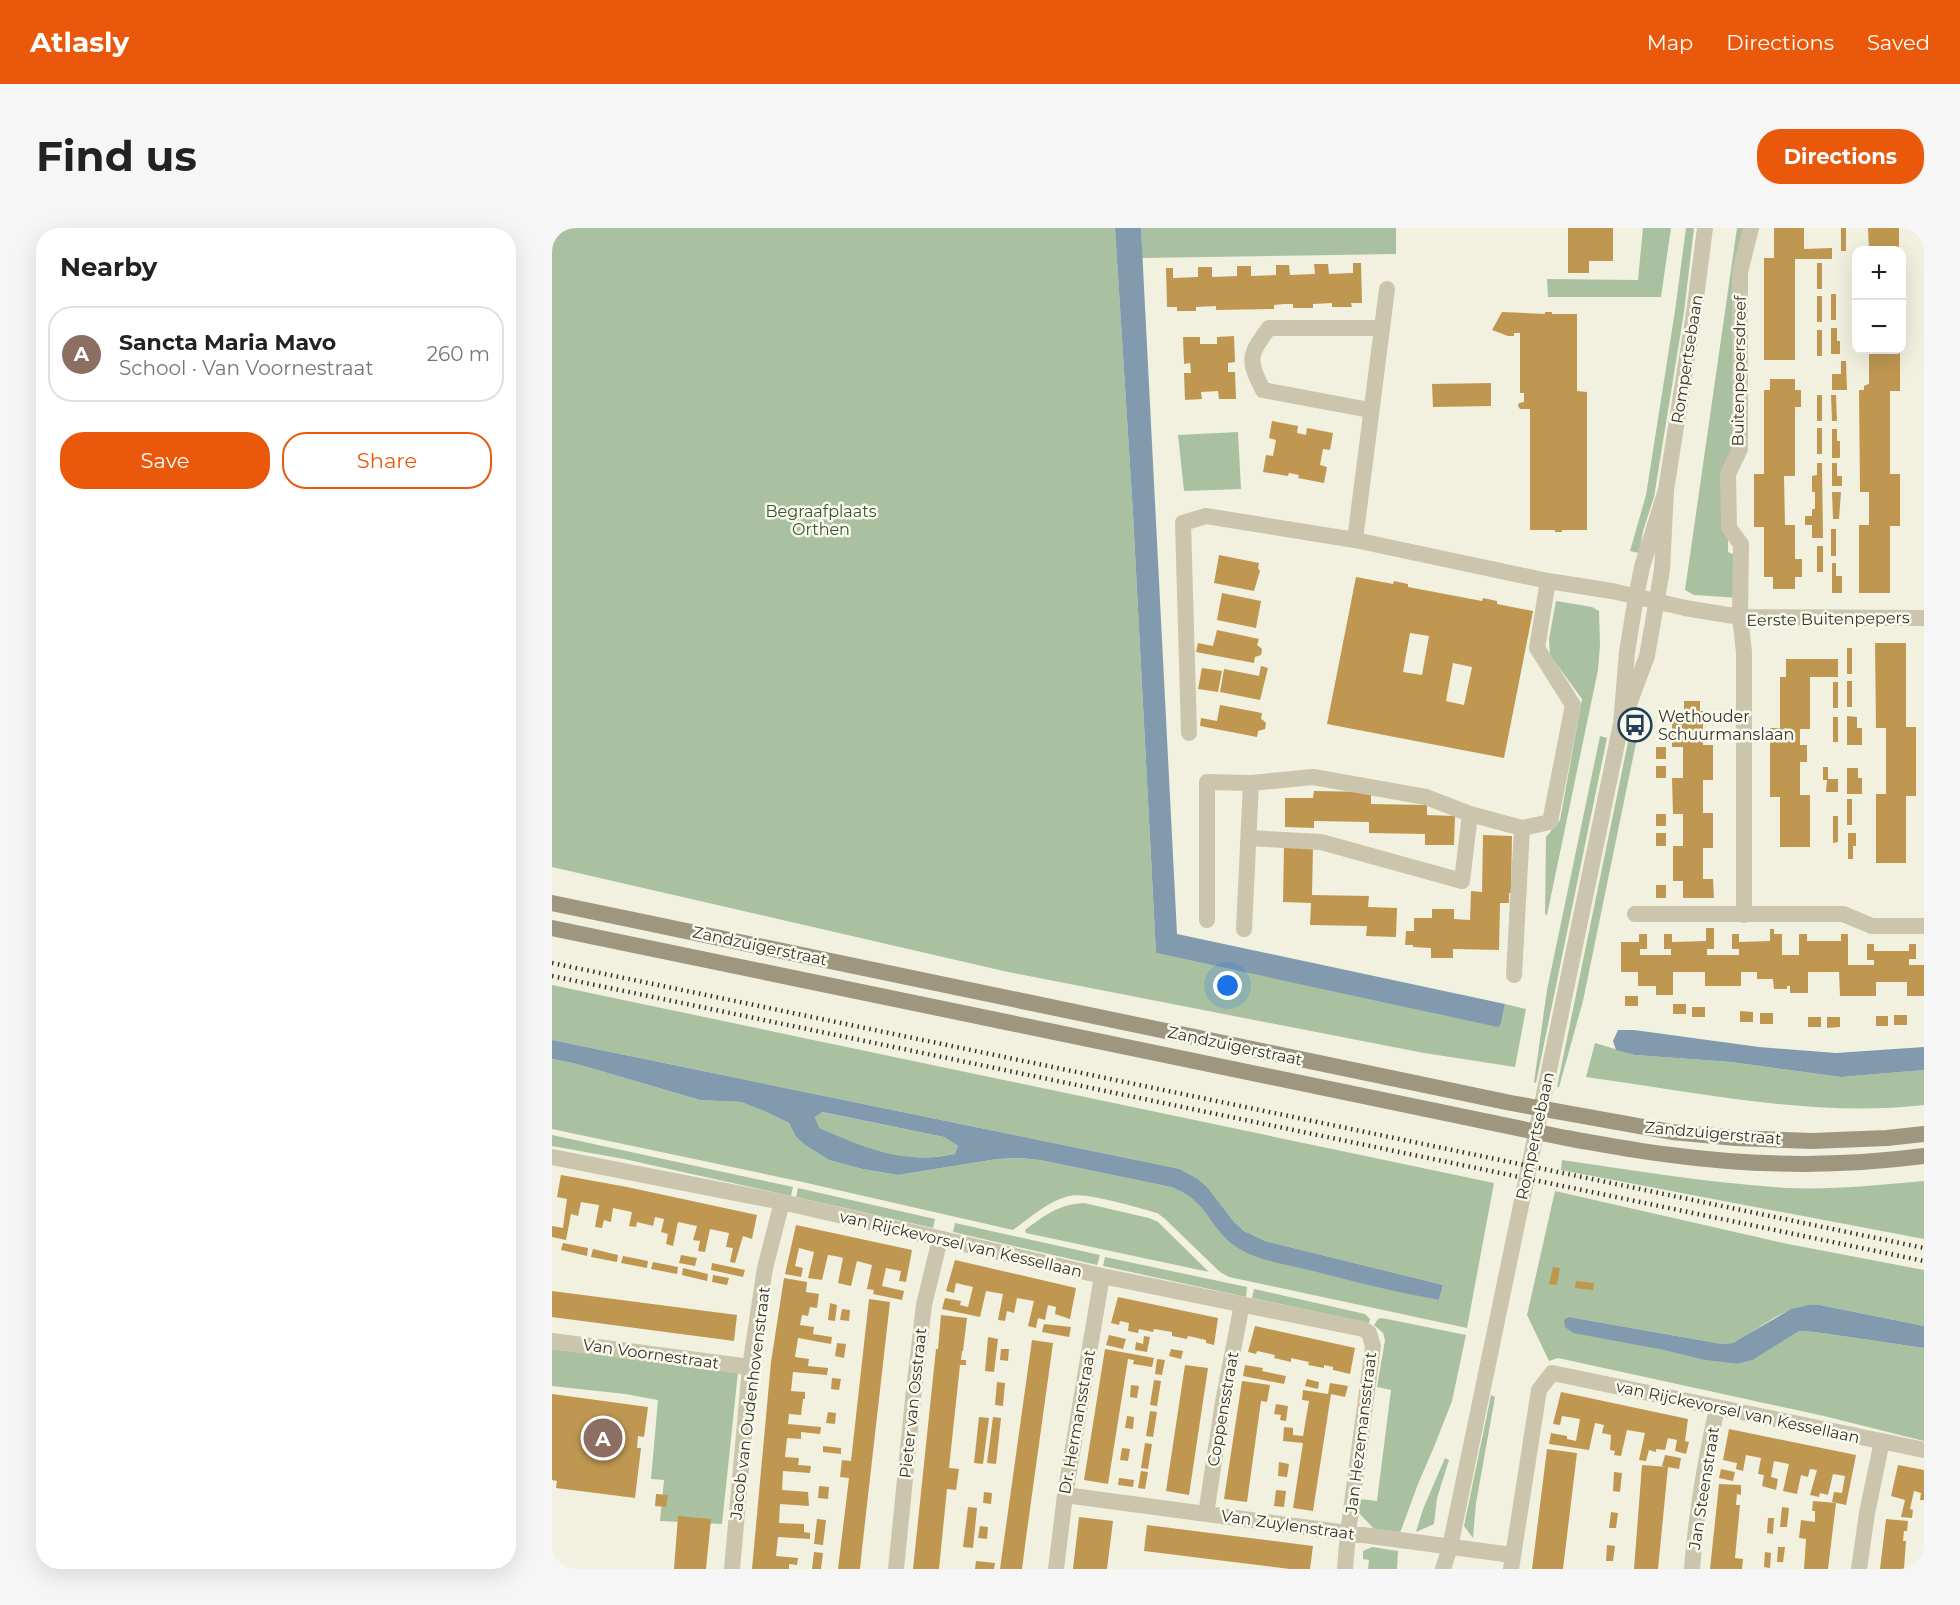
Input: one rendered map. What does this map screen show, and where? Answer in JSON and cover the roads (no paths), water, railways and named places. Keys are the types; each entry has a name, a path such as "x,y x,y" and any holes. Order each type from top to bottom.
{"main road":[{"name":"Zandzuigerstraat","path":"552,903 1571,1115 1672,1132 1736,1138 1812,1141 1924,1134"},
{"name":"Zandzuigerstraat","path":"552,928 1566,1138 1671,1155 1735,1161 1814,1164 1890,1161 1924,1156"}],"street":[{"name":"Rompertsebaan","path":"1443,1569 1450,1547 1621,724 1647,656 1646,599 1662,570 1666,490 1705,228"},
{"name":"Buitenpepersdreef","path":"1740,617 1740,544 1729,528 1728,474 1740,449 1740,272 1751,228"},
{"path":"1355,540 1386,289"},
{"path":"1370,410 1263,390 1252,370 1252,351 1269,328 1382,328"},
{"path":"1189,733 1183,523 1206,516 1355,540 1548,581 1612,591 1685,608 1740,617"},
{"path":"1207,920 1207,782 1251,783 1313,777 1426,797 1470,814 1522,828 1550,822 1573,705 1537,648 1548,581"},
{"name":"Eerste Buitenpepers","path":"1744,915 1744,652 1740,617 1924,618"},
{"path":"1244,929 1251,783"},
{"path":"1249,838 1321,842 1462,881 1470,814"},
{"path":"1514,975 1522,828"},
{"path":"1635,914 1843,914 1872,926 1924,926"},
{"name":"van Rijckevorsel van Kessellaan","path":"552,1157 782,1202 1102,1276 1363,1329 1369,1333"},
{"name":"Jacob van Oudenhovenstraat","path":"732,1569 750,1367 765,1268 782,1202"},
{"name":"Pieter van Osstraat","path":"896,1569 924,1305 940,1239"},
{"name":"Dr. Hermansstraat","path":"1056,1569 1065,1495 1102,1276"},
{"name":"Coppensstraat","path":"1206,1514 1223,1402 1242,1304"},
{"name":"Jan Hezemansstraat","path":"1345,1569 1373,1346 1369,1333"},
{"name":"Van Voornestraat","path":"552,1341 750,1367"},
{"name":"van Rijckevorsel van Kessellaan","path":"1511,1562 1539,1390 1552,1373 1924,1450"},
{"name":"Jan Steenstraat","path":"1692,1569 1695,1525 1703,1473 1717,1408"},
{"path":"1860,1569 1867,1513 1882,1441"},
{"name":"Van Zuylenstraat","path":"1065,1495 1450,1547 1511,1562"},
{"name":"Rompertsebaan","path":"1450,1547 1451,1569"}],"water":[{"path":"1115,228 1141,228 1177,934 1505,1004 1501,1024 1498,1027 1156,953 1133,514"},
{"path":"1618,1030 1634,1030 1759,1047 1836,1053 1924,1047 1924,1070 1841,1077 1731,1062 1635,1055 1616,1050 1613,1041"},
{"path":"552,1040 1180,1169 1198,1179 1208,1188 1234,1222 1244,1231 1265,1241 1443,1285 1439,1300 1263,1259 1228,1241 1193,1199 1171,1187 1040,1160 997,1159 898,1175 862,1169 829,1160 796,1137 789,1123 741,1102 700,1100 577,1064 552,1059","holes":["822,1112 944,1137 958,1146 955,1154 936,1157 901,1156 869,1148 819,1128 815,1117"]},
{"path":"1820,1305 1924,1326 1924,1348 1799,1331 1753,1360 1737,1364 1704,1360 1573,1333 1565,1327 1564,1320 1569,1317 1722,1344 1733,1343 1791,1309"}],"railway":[{"path":"552,963 1924,1248"},
{"path":"552,976 1924,1261"}],"place":[{"name":"Wethouder Schuurmanslaan","path":"1635,725"},
{"name":"Sancta Maria Mavo","path":"603,1438"}],"park label":[{"name":"Begraafplaats Orthen","path":"821,520"}]}
